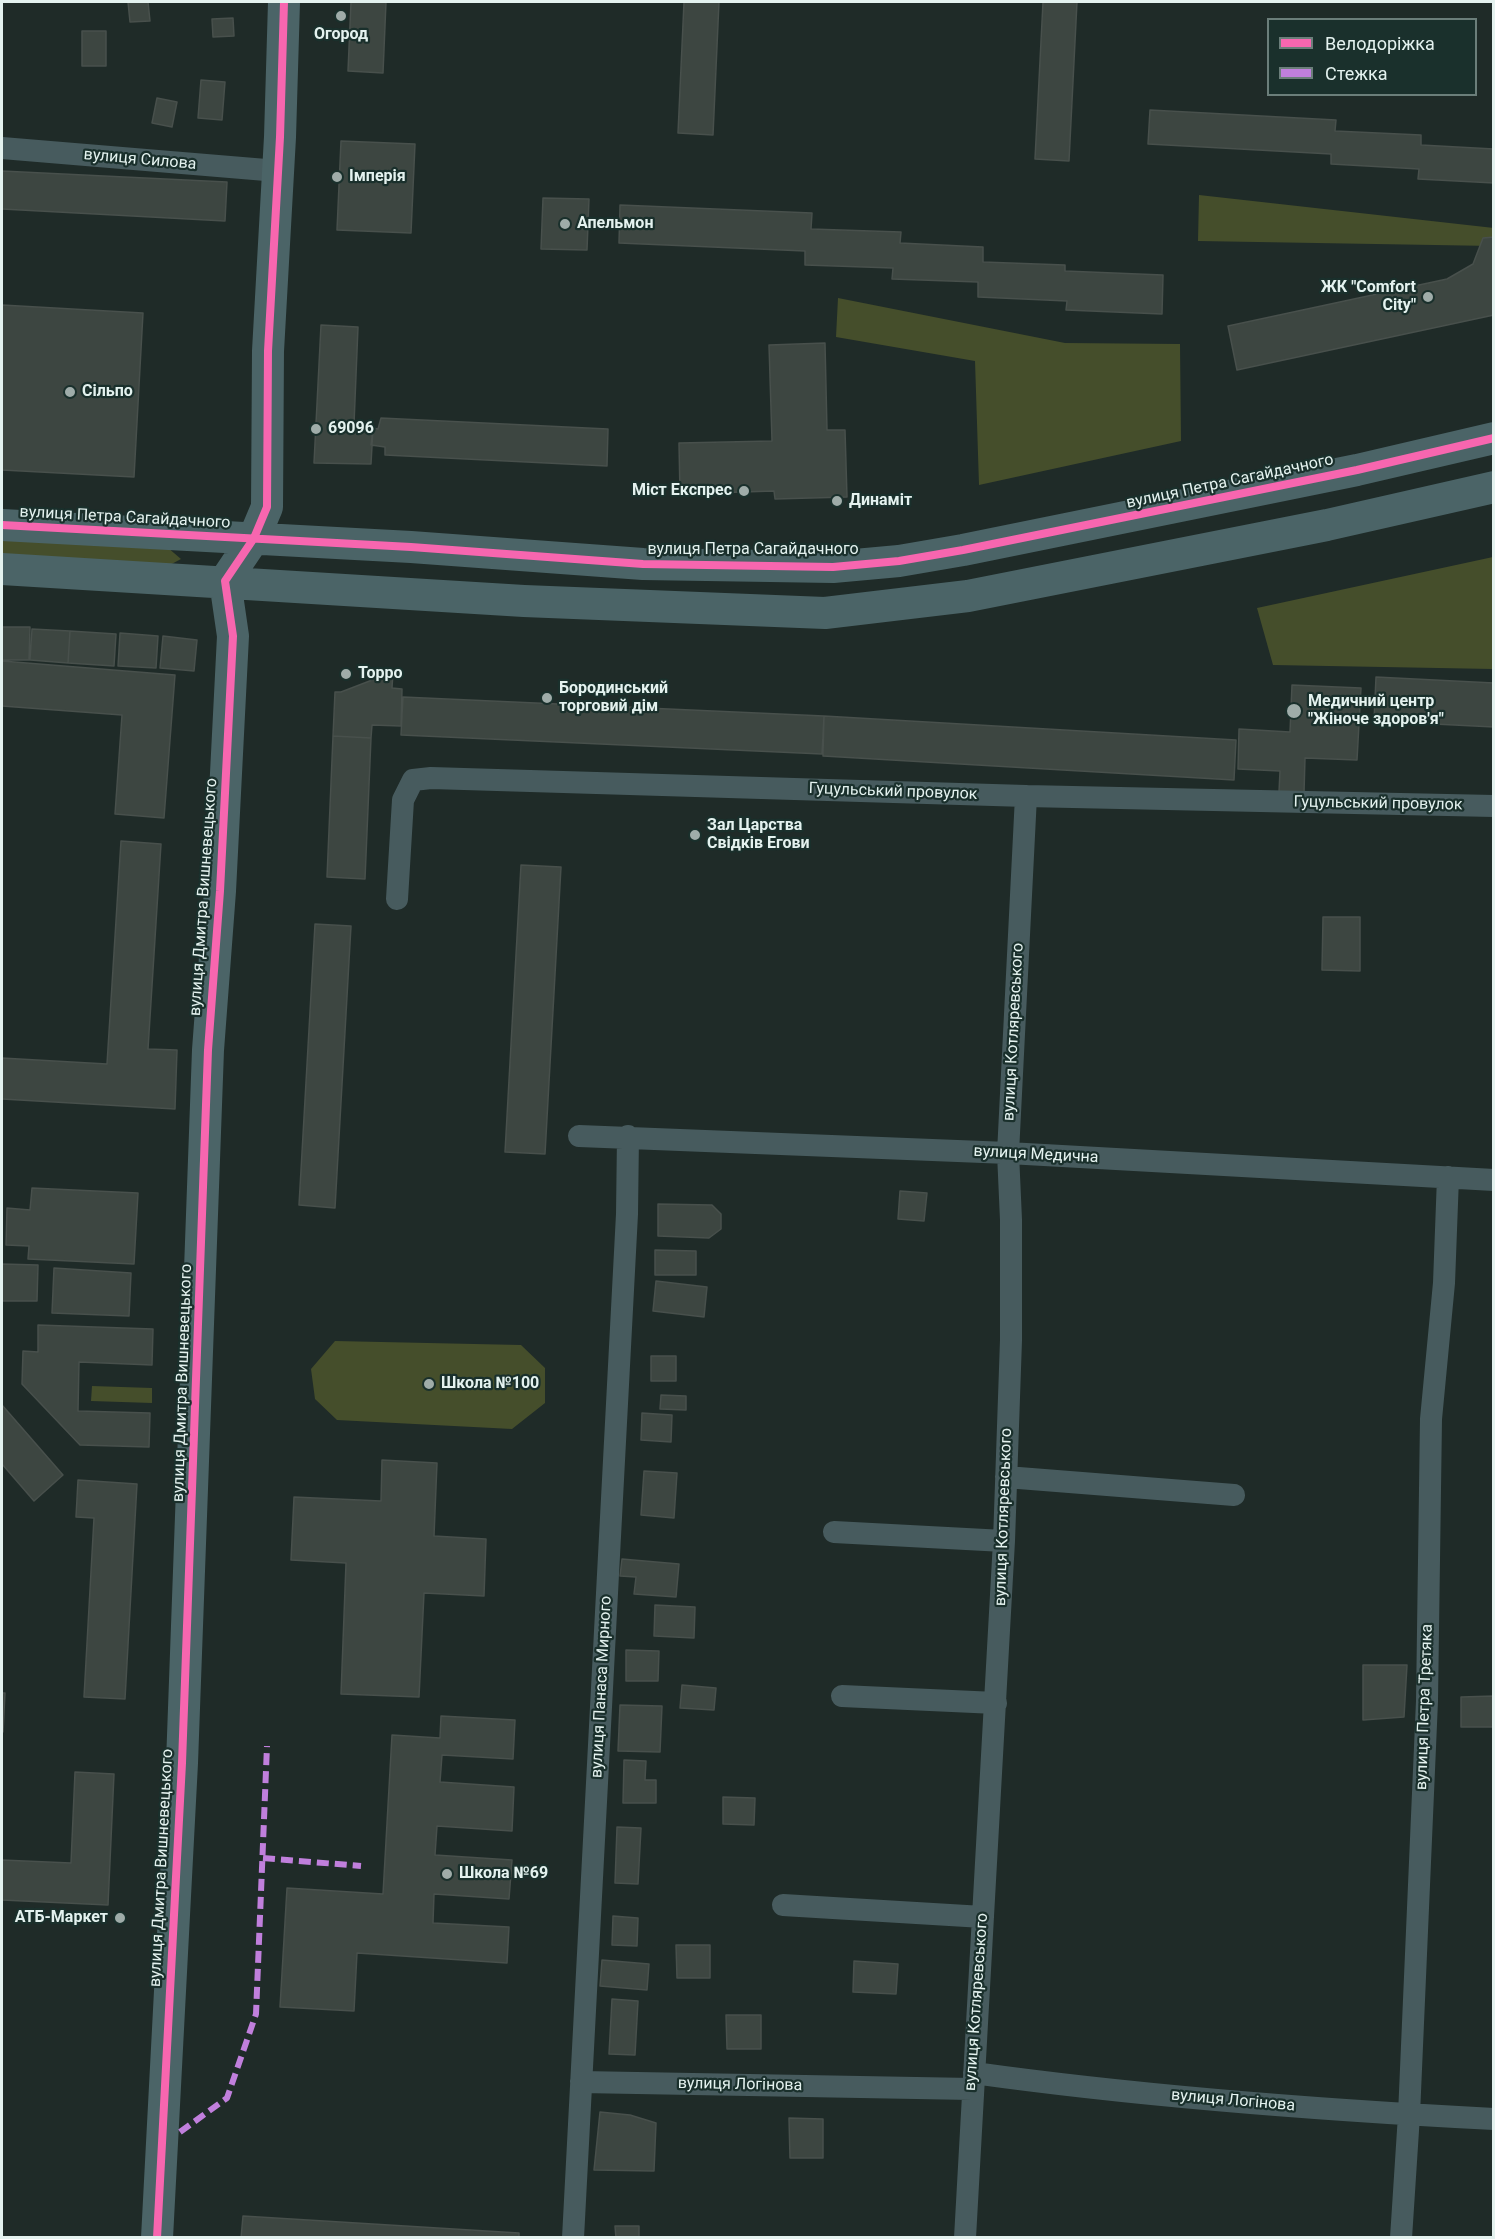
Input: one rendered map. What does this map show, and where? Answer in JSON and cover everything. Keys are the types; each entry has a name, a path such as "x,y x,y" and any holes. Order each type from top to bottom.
{"street":[{"path":"225,581 254,538 267,507 268,351 284,2"},
{"name":"вулиця Силова","path":"2,148 278,171"},
{"name":"вулиця Петра Сагайдачного","path":"2,525 400,546 643,564 833,567 899,561 963,550 1357,470 1494,438"},
{"path":"2,569 524,601 825,613 968,596 1327,525 1494,487"},
{"name":"вулиця Дмитра Вишневецького","path":"157,2238 182,1763 208,1050 220,891 233,636 225,581"},
{"name":"Гуцульський провулок","path":"397,899 403,800 413,780 442,778 1026,796 1494,806"},
{"name":"вулиця Котляревського","path":"964,2238 1004,1541 1011,1340 1011,1220 1008,1153 1026,796"},
{"name":"вулиця Медична","path":"579,1136 628,1136 1008,1153 1494,1180"},
{"name":"вулиця Панаса Мирного","path":"573,2238 627,1214 628,1136"},
{"name":"вулиця Петра Третяка","path":"1401,2238 1409,2115 1427,1701 1431,1419 1444,1282 1448,1177"},
{"path":"1006,1477 1234,1495"},
{"path":"834,1532 1004,1541"},
{"path":"842,1696 996,1703"},
{"path":"783,1905 983,1917"},
{"name":"вулиця Логінова","path":"581,2082 973,2081 1076,2087 1409,2115 1494,2119"}],"green space":[{"path":"1199,195 1494,228 1493,246 1198,241"},
{"path":"838,298 1065,343 1180,344 1181,441 979,485 975,361 836,337"},
{"path":"2,538 167,547 181,559 166,567 2,558"},
{"path":"1493,557 1493,669 1273,665 1257,608"},
{"name":"Школа №100","path":"335,1341 521,1345 545,1368 545,1403 512,1429 337,1420 315,1399 311,1369"},
{"path":"92,1386 152,1388 152,1403 91,1401"}],"building":[{"path":"128,2 148,2 150,21 130,22"},
{"path":"351,2 386,2 383,73 348,71"},
{"path":"684,2 719,2 713,135 678,133"},
{"path":"1043,2 1077,2 1069,161 1035,159"},
{"path":"233,18 234,36 213,37 212,19"},
{"path":"82,31 106,31 106,66 82,66"},
{"path":"201,80 225,82 222,120 198,118"},
{"path":"157,98 177,102 172,127 152,123"},
{"path":"1150,110 1336,120 1335,131 1421,135 1421,145 1494,149 1494,183 1418,179 1419,169 1331,164 1331,154 1148,144"},
{"path":"341,141 415,144 411,233 337,230"},
{"path":"2,171 227,182 225,221 2,209"},
{"name":"Апельмон","path":"543,198 589,199 587,250 541,249"},
{"path":"620,205 812,213 811,229 901,232 900,243 983,247 983,262 1065,265 1065,271 1163,275 1162,314 1066,310 1067,301 978,297 978,282 892,279 893,268 805,265 805,251 619,243"},
{"name":"ЖК \"Comfort City\"","path":"1494,237 1494,315 1237,370 1228,326 1447,279 1473,264 1483,238"},
{"name":"Сільпо","path":"2,305 143,313 134,477 2,470"},
{"path":"321,325 358,327 354,424 373,428 371,464 314,463"},
{"path":"825,343 827,430 845,430 847,497 775,499 774,491 680,494 679,443 772,441 769,345"},
{"path":"381,418 608,429 607,466 385,455 385,447 371,445 373,428 378,429"},
{"path":"2,627 30,627 29,660 2,660"},
{"path":"32,629 70,631 68,663 30,660"},
{"path":"70,631 116,634 114,666 68,663"},
{"path":"120,633 158,636 156,668 118,666"},
{"path":"163,636 197,640 194,671 160,668"},
{"path":"2,661 175,675 164,818 115,814 122,715 2,706"},
{"path":"393,672 392,688 402,689 401,726 372,725 371,738 333,736 335,692 341,692"},
{"path":"1376,677 1494,683 1494,727 1374,721"},
{"path":"1292,685 1361,688 1357,760 1305,758 1304,793 1279,792 1280,771 1238,769 1239,729 1290,732"},
{"path":"403,697 824,716 822,754 401,735"},
{"path":"824,716 1236,740 1234,780 823,756"},
{"path":"333,736 371,738 365,879 327,877"},
{"path":"121,841 161,844 148,1049 177,1050 175,1109 2,1099 2,1058 107,1064"},
{"path":"521,865 561,867 545,1154 505,1152"},
{"path":"1323,917 1360,917 1360,971 1322,970"},
{"path":"315,924 351,926 335,1208 299,1205"},
{"path":"32,1188 138,1193 134,1264 28,1259 29,1246 6,1245 7,1208 30,1210"},
{"path":"900,1191 927,1193 924,1221 898,1219"},
{"path":"658,1204 712,1205 721,1214 721,1229 709,1238 658,1236"},
{"path":"655,1250 696,1251 696,1275 655,1275"},
{"path":"2,1264 38,1265 37,1301 2,1301"},
{"path":"54,1268 131,1273 129,1316 52,1313"},
{"path":"656,1281 707,1287 704,1317 653,1311"},
{"path":"38,1325 153,1329 152,1365 79,1362 78,1411 150,1413 149,1447 80,1445 22,1384 23,1351 38,1352"},
{"path":"651,1356 676,1356 676,1381 651,1381"},
{"path":"661,1395 686,1396 686,1410 660,1409"},
{"path":"2,1405 63,1475 34,1501 2,1464"},
{"path":"642,1413 672,1415 671,1442 641,1440"},
{"path":"382,1460 437,1463 434,1536 486,1539 484,1596 424,1593 419,1697 341,1694 346,1563 291,1560 294,1497 381,1501"},
{"path":"644,1471 677,1473 674,1518 641,1515"},
{"path":"78,1480 137,1484 125,1699 84,1697 94,1518 76,1517"},
{"path":"622,1559 679,1564 676,1597 634,1594 636,1577 620,1576"},
{"path":"655,1605 695,1607 694,1638 654,1636"},
{"path":"626,1650 659,1651 658,1681 626,1681"},
{"path":"1363,1665 1407,1665 1404,1717 1363,1720"},
{"path":"682,1685 716,1688 714,1710 680,1708"},
{"path":"2,1693 5,1693 3,1732 2,1732"},
{"path":"1494,1696 1494,1727 1461,1727 1461,1697"},
{"path":"620,1705 662,1706 660,1752 618,1751"},
{"name":"Школа №69","path":"441,1716 515,1720 513,1759 442,1755 440,1782 514,1787 512,1831 437,1826 435,1855 512,1860 509,1899 434,1894 433,1923 509,1927 507,1963 357,1953 354,2011 280,2007 287,1888 383,1894 392,1735 440,1738"},
{"path":"624,1760 646,1761 645,1780 656,1780 656,1803 623,1803"},
{"path":"75,1772 114,1774 108,1905 2,1900 2,1860 71,1863"},
{"path":"723,1797 755,1798 754,1825 723,1824"},
{"path":"617,1827 641,1828 638,1884 615,1883"},
{"path":"613,1916 638,1918 637,1946 612,1945"},
{"path":"676,1945 710,1945 710,1978 677,1978"},
{"path":"602,1960 649,1964 647,1990 600,1986"},
{"path":"854,1961 898,1964 896,1994 853,1992"},
{"path":"612,1999 638,2001 635,2055 609,2054"},
{"path":"726,2015 761,2015 761,2049 727,2049"},
{"path":"600,2112 630,2115 656,2123 654,2171 594,2170"},
{"path":"789,2118 823,2119 823,2158 790,2158"},
{"path":"243,2216 519,2233 519,2238 241,2238"},
{"path":"615,2226 639,2226 639,2238 616,2238"}],"marked path":[{"path":"180,2132 227,2098 256,2014 267,1746"},
{"path":"263,1858 361,1866"}],"cycle path":[{"path":"157,2238 182,1763 208,1050 220,891 233,636 225,581 254,538 267,507 268,351 280,137 284,2"},
{"path":"2,525 411,547 643,564 833,567 899,561 963,550 1357,470 1494,438"}],"place":[{"name":"Огород","path":"341,16"},
{"name":"Імперія","path":"337,177"},
{"name":"Апельмон","path":"565,224"},
{"name":"ЖК \"Comfort City\"","path":"1428,297"},
{"name":"Сільпо","path":"70,392"},
{"name":"69096","path":"316,429"},
{"name":"Міст Експрес","path":"744,491"},
{"name":"Динаміт","path":"837,501"},
{"name":"Торро","path":"346,674"},
{"name":"Бородинський торговий дім","path":"547,698"},
{"name":"Медичний центр \"Жіноче здоров'я\"","path":"1294,711"},
{"name":"Зал Царства Свiдкiв Егови","path":"695,835"},
{"name":"Школа №100","path":"429,1384"},
{"name":"Школа №69","path":"447,1874"},
{"name":"АТБ-Маркет","path":"120,1918"}]}
